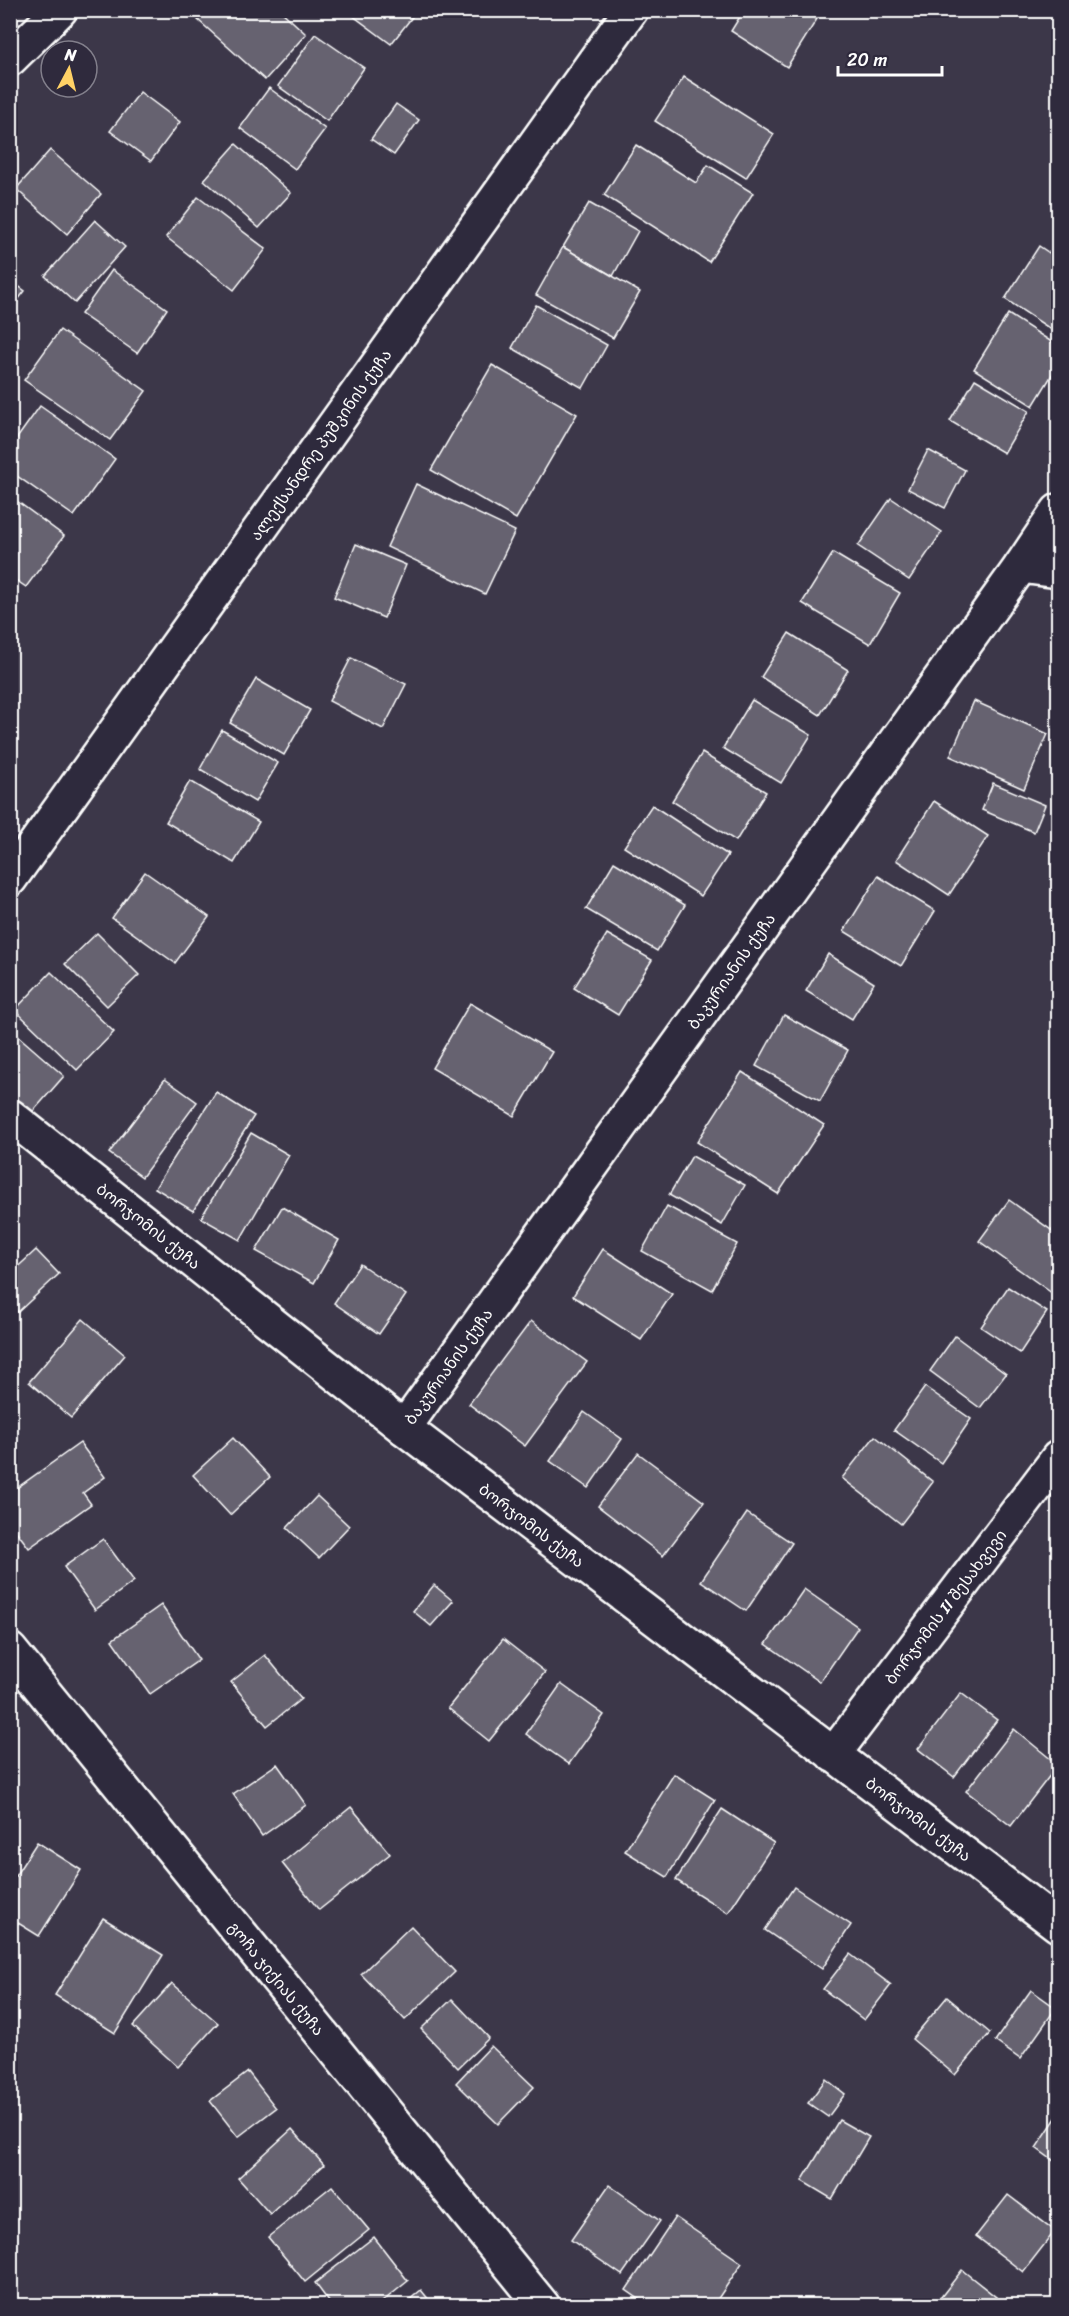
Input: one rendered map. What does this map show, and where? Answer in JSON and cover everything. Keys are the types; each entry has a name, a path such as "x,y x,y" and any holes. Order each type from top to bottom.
{"street":[{"path":"10,59 60,10"},
{"name":"ალექსანდრე პუშკინის ქუჩა","path":"10,879 631,10"},
{"name":"ბაკურიანის ქუჩა","path":"404,1428 1059,512"},
{"path":"1021,566 1059,571"},
{"name":"ბორჯომის ქუჩა","path":"10,1116 404,1428 1059,1925"},
{"name":"ბორჯომის II შესახვევი","path":"833,1755 1059,1458"},
{"name":"გოჩა ჯიქიას ქუჩა","path":"10,1650 543,2306"}],"building":[{"path":"207,10 280,10 306,34 265,80 198,20"},
{"path":"356,10 414,10 416,12 391,44 352,15"},
{"path":"744,10 803,10 817,19 787,67 731,31"},
{"path":"315,34 364,68 327,121 278,86"},
{"path":"684,77 774,134 746,178 655,121"},
{"path":"269,88 325,129 295,169 240,128"},
{"path":"140,92 180,122 151,161 110,131"},
{"path":"396,104 419,120 394,155 371,139"},
{"path":"236,144 291,193 259,228 204,180"},
{"path":"636,145 696,183 708,165 753,193 709,262 604,195"},
{"path":"50,150 101,194 67,234 16,189"},
{"path":"198,197 266,249 234,290 166,237"},
{"path":"589,203 638,231 613,276 563,247"},
{"path":"95,220 125,247 75,303 45,276"},
{"path":"1039,246 1058,259 1058,334 1005,299"},
{"path":"563,247 640,292 613,338 536,295"},
{"path":"112,270 167,309 137,353 81,314"},
{"path":"10,280 25,291 10,310"},
{"path":"536,305 607,345 583,388 512,348"},
{"path":"1008,314 1058,346 1058,365 1033,406 974,369"},
{"path":"60,330 146,391 110,440 24,380"},
{"path":"492,365 577,414 516,519 431,470"},
{"path":"975,379 1029,411 1004,453 950,421"},
{"path":"40,406 115,459 74,516 10,471 10,448"},
{"path":"928,450 965,470 945,508 908,489"},
{"path":"416,484 515,531 485,594 387,547"},
{"path":"10,496 64,536 26,587 10,576"},
{"path":"891,498 942,532 909,580 858,546"},
{"path":"356,544 406,565 384,618 334,597"},
{"path":"833,553 900,593 870,644 802,603"},
{"path":"789,633 848,670 820,715 761,677"},
{"path":"351,658 406,684 383,729 329,701"},
{"path":"256,679 310,710 284,755 230,723"},
{"path":"752,700 811,735 781,783 723,748"},
{"path":"974,701 1048,734 1024,789 950,756"},
{"path":"222,730 278,763 255,802 200,769"},
{"path":"702,753 766,792 736,841 672,801"},
{"path":"190,781 259,822 234,863 166,822"},
{"path":"993,783 1045,805 1034,832 982,810"},
{"path":"934,801 988,836 949,895 896,860"},
{"path":"652,805 728,855 701,896 624,847"},
{"path":"614,862 685,905 657,951 586,909"},
{"path":"145,872 209,917 175,963 112,918"},
{"path":"878,876 935,911 901,966 844,931"},
{"path":"97,933 139,975 107,1006 65,964"},
{"path":"607,934 652,960 618,1015 574,988"},
{"path":"828,954 874,983 852,1019 806,991"},
{"path":"51,972 114,1032 77,1070 15,1010"},
{"path":"470,1003 552,1052 514,1116 432,1068"},
{"path":"784,1015 848,1050 820,1101 756,1066"},
{"path":"17,1035 64,1076 29,1116 10,1100 10,1042"},
{"path":"742,1072 824,1125 778,1194 697,1142"},
{"path":"165,1079 197,1102 142,1177 109,1153"},
{"path":"216,1092 254,1116 193,1211 155,1188"},
{"path":"251,1133 289,1155 240,1240 201,1218"},
{"path":"692,1156 745,1185 722,1225 669,1195"},
{"path":"1009,1200 1058,1235 1058,1292 1056,1296 979,1241"},
{"path":"667,1206 737,1244 712,1290 642,1251"},
{"path":"282,1207 339,1240 314,1283 256,1251"},
{"path":"603,1249 672,1294 641,1340 573,1296"},
{"path":"36,1250 59,1274 18,1312 10,1304 10,1274"},
{"path":"360,1264 406,1295 379,1334 334,1303"},
{"path":"1008,1287 1047,1312 1020,1353 981,1327"},
{"path":"83,1319 125,1355 71,1418 29,1382"},
{"path":"531,1321 587,1362 525,1446 469,1404"},
{"path":"955,1336 1006,1374 980,1408 930,1371"},
{"path":"925,1387 971,1419 941,1463 894,1430"},
{"path":"584,1412 622,1439 588,1488 550,1461"},
{"path":"875,1436 933,1482 901,1524 842,1478"},
{"path":"233,1438 270,1477 230,1515 193,1475"},
{"path":"80,1443 105,1477 83,1493 91,1504 29,1548 10,1523 10,1493"},
{"path":"638,1453 704,1502 663,1556 598,1506"},
{"path":"317,1496 349,1526 319,1558 287,1528"},
{"path":"747,1513 792,1543 746,1611 701,1581"},
{"path":"103,1539 134,1581 95,1610 64,1567"},
{"path":"434,1585 453,1601 431,1626 413,1611"},
{"path":"804,1589 858,1627 820,1682 766,1644"},
{"path":"161,1605 199,1660 150,1694 112,1640"},
{"path":"503,1639 545,1672 489,1741 448,1708"},
{"path":"265,1655 301,1699 267,1726 231,1682"},
{"path":"561,1684 604,1715 569,1764 526,1734"},
{"path":"961,1693 997,1720 954,1777 918,1749"},
{"path":"1014,1729 1058,1765 1011,1826 966,1791"},
{"path":"277,1764 306,1805 262,1836 233,1794"},
{"path":"674,1774 715,1800 667,1877 625,1851"},
{"path":"351,1807 390,1854 319,1910 282,1863"},
{"path":"722,1809 774,1843 728,1913 676,1880"},
{"path":"37,1842 81,1870 39,1936 10,1918 10,1884"},
{"path":"794,1887 851,1925 822,1969 765,1930"},
{"path":"103,1918 163,1955 115,2033 55,1995"},
{"path":"411,1926 455,1972 405,2020 361,1974"},
{"path":"850,1954 891,1985 864,2020 823,1989"},
{"path":"172,1983 218,2023 178,2067 133,2026"},
{"path":"1031,1990 1056,2008 1020,2059 995,2041"},
{"path":"947,1997 990,2033 955,2075 912,2039"},
{"path":"452,1999 489,2038 458,2068 421,2029"},
{"path":"491,2046 534,2087 498,2124 456,2083"},
{"path":"248,2072 276,2108 238,2137 210,2101"},
{"path":"826,2079 845,2094 828,2117 808,2103"},
{"path":"1058,2115 1058,2164 1036,2148"},
{"path":"839,2120 869,2137 832,2199 802,2181"},
{"path":"292,2129 324,2165 270,2214 238,2178"},
{"path":"609,2185 660,2221 622,2275 571,2240"},
{"path":"332,2186 369,2230 305,2282 268,2237"},
{"path":"1008,2195 1055,2231 1023,2272 976,2236"},
{"path":"675,2217 742,2263 713,2306 649,2306 626,2290"},
{"path":"374,2237 408,2281 377,2306 332,2306 315,2283"},
{"path":"962,2270 1001,2301 998,2306 934,2306"},
{"path":"421,2290 434,2306 402,2306"}]}
